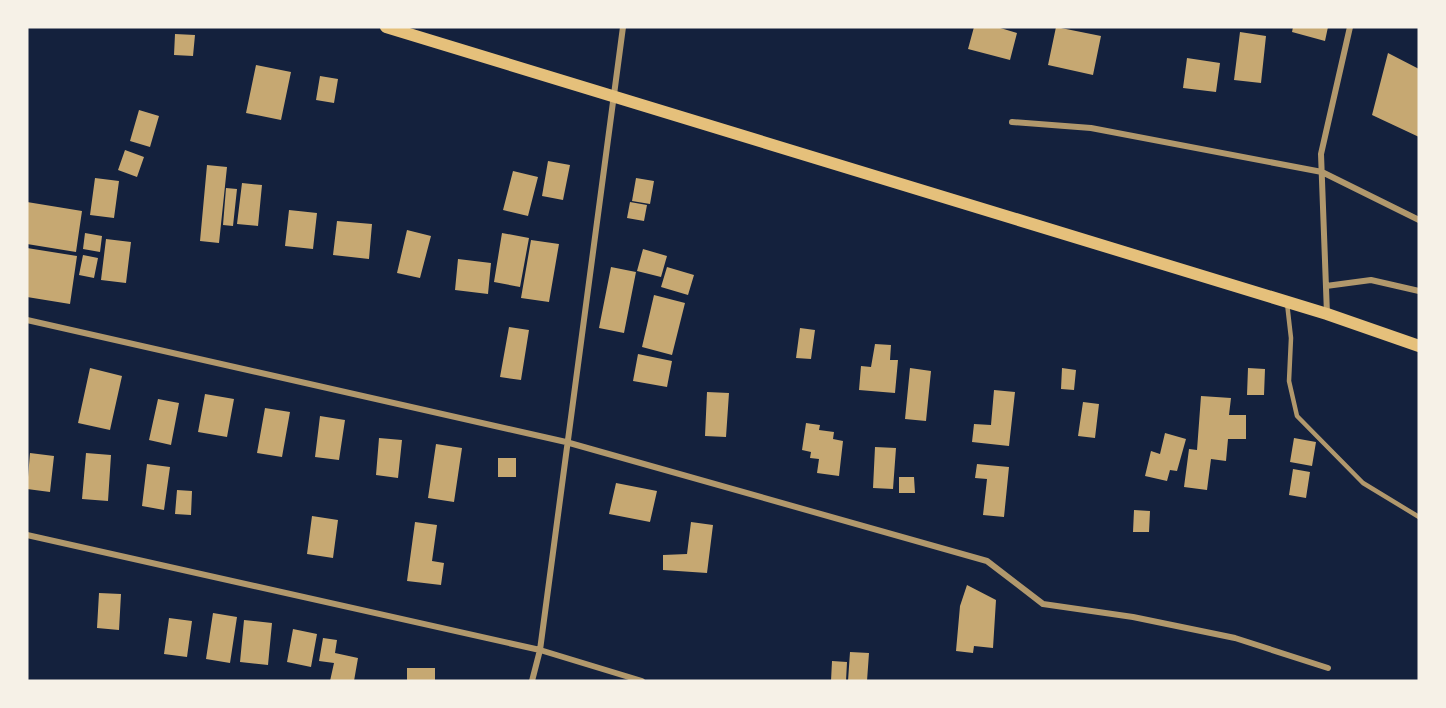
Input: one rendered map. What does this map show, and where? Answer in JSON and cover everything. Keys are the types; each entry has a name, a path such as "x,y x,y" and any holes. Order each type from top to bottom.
{"main road":[{"path":"386,27 1327,314 1419,346"}],"street":[{"path":"532,681 540,650 623,27"},
{"path":"1327,314 1321,154 1350,27"},
{"path":"1012,122 1091,128 1322,172 1419,220"},
{"path":"1326,286 1371,280 1419,291"},
{"path":"27,320 566,442 987,561 1043,604 1133,617 1235,638 1328,668"},
{"path":"27,535 540,650 642,681"}],"lane":[{"path":"1287,302 1291,338 1289,381 1297,416 1363,483 1419,517"}],"building":[{"path":"974,27 997,27 1017,33 1010,60 968,49"},
{"path":"1056,27 1101,36 1093,75 1048,65"},
{"path":"1293,27 1328,27 1325,41 1292,32"},
{"path":"1240,32 1266,36 1261,83 1234,80"},
{"path":"175,34 195,35 193,56 174,55"},
{"path":"1388,53 1419,69 1419,137 1372,115"},
{"path":"1187,58 1220,63 1216,92 1183,88"},
{"path":"256,65 291,72 281,120 246,113"},
{"path":"320,76 338,79 334,103 316,100"},
{"path":"139,110 159,116 150,147 130,141"},
{"path":"125,150 144,157 137,177 118,170"},
{"path":"548,161 570,165 563,200 542,196"},
{"path":"207,165 227,167 219,243 200,241"},
{"path":"513,171 538,177 528,216 503,210"},
{"path":"95,178 119,181 114,218 90,215"},
{"path":"636,178 654,181 650,204 632,201"},
{"path":"242,183 262,185 258,226 237,224"},
{"path":"226,188 237,189 233,226 223,225"},
{"path":"27,202 82,211 76,252 27,244"},
{"path":"630,202 647,205 644,221 627,218"},
{"path":"289,210 317,213 313,249 285,246"},
{"path":"337,221 372,224 369,259 333,255"},
{"path":"407,230 431,236 420,278 397,273"},
{"path":"85,233 102,236 100,252 83,249"},
{"path":"502,233 529,238 520,287 494,282"},
{"path":"106,239 131,242 126,283 101,280"},
{"path":"531,240 559,244 549,302 521,298"},
{"path":"27,248 77,256 70,304 27,297"},
{"path":"643,249 667,256 661,277 637,271"},
{"path":"83,255 98,258 94,278 79,275"},
{"path":"458,259 491,263 488,294 455,290"},
{"path":"611,267 636,272 624,333 599,328"},
{"path":"667,267 694,275 688,295 661,287"},
{"path":"654,295 685,303 672,355 642,347"},
{"path":"509,327 529,330 521,380 500,377"},
{"path":"800,328 815,330 811,359 796,358"},
{"path":"875,344 891,345 890,360 898,360 895,393 859,390 861,366 871,367"},
{"path":"638,354 672,361 667,387 633,381"},
{"path":"90,368 122,376 110,430 78,423"},
{"path":"910,368 931,371 926,421 905,419"},
{"path":"1062,368 1076,370 1074,390 1061,389"},
{"path":"1248,368 1265,369 1264,395 1247,395"},
{"path":"994,390 1015,392 1009,446 972,442 974,424 991,425"},
{"path":"707,392 729,393 726,437 705,436"},
{"path":"205,394 234,399 227,437 198,432"},
{"path":"1201,396 1231,398 1229,415 1246,415 1246,439 1228,439 1226,461 1211,459 1207,490 1184,487 1189,449 1197,450"},
{"path":"158,399 179,403 171,445 149,440"},
{"path":"1083,402 1099,404 1095,438 1078,436"},
{"path":"265,408 290,412 282,457 257,453"},
{"path":"320,416 345,420 339,460 315,457"},
{"path":"806,423 820,425 819,430 834,432 833,439 843,441 839,476 817,473 819,459 810,458 811,452 802,450"},
{"path":"1165,433 1186,439 1177,471 1170,470 1167,481 1145,476 1151,451 1160,454"},
{"path":"379,438 402,440 398,478 376,475"},
{"path":"1294,438 1316,442 1312,466 1290,462"},
{"path":"436,444 462,448 454,502 428,498"},
{"path":"875,447 896,448 893,489 873,488"},
{"path":"30,453 54,456 50,492 27,489"},
{"path":"86,453 111,455 108,501 82,499"},
{"path":"498,458 516,458 516,477 498,477"},
{"path":"147,464 170,467 164,510 142,506"},
{"path":"977,464 1009,467 1004,517 983,515 987,479 975,478"},
{"path":"1293,469 1310,472 1306,498 1289,495"},
{"path":"899,477 914,477 915,493 899,493"},
{"path":"616,483 657,491 650,522 609,514"},
{"path":"177,490 192,491 191,515 175,514"},
{"path":"1134,510 1150,511 1149,532 1133,532"},
{"path":"312,516 338,520 333,558 307,554"},
{"path":"415,522 437,525 432,561 444,563 441,585 407,581"},
{"path":"691,522 713,525 707,573 663,570 663,555 687,554"},
{"path":"967,585 996,600 993,648 974,646 973,653 956,651 960,606"},
{"path":"99,593 121,594 119,630 97,628"},
{"path":"213,613 237,617 230,663 206,659"},
{"path":"169,618 192,621 187,657 164,654"},
{"path":"244,620 272,623 268,665 240,662"},
{"path":"293,629 317,634 311,667 287,662"},
{"path":"323,638 337,640 335,653 358,658 354,681 330,681 334,663 319,661"},
{"path":"850,652 869,653 867,681 848,681"},
{"path":"832,661 847,662 846,681 831,681"},
{"path":"407,668 435,668 435,681 407,681"}]}
